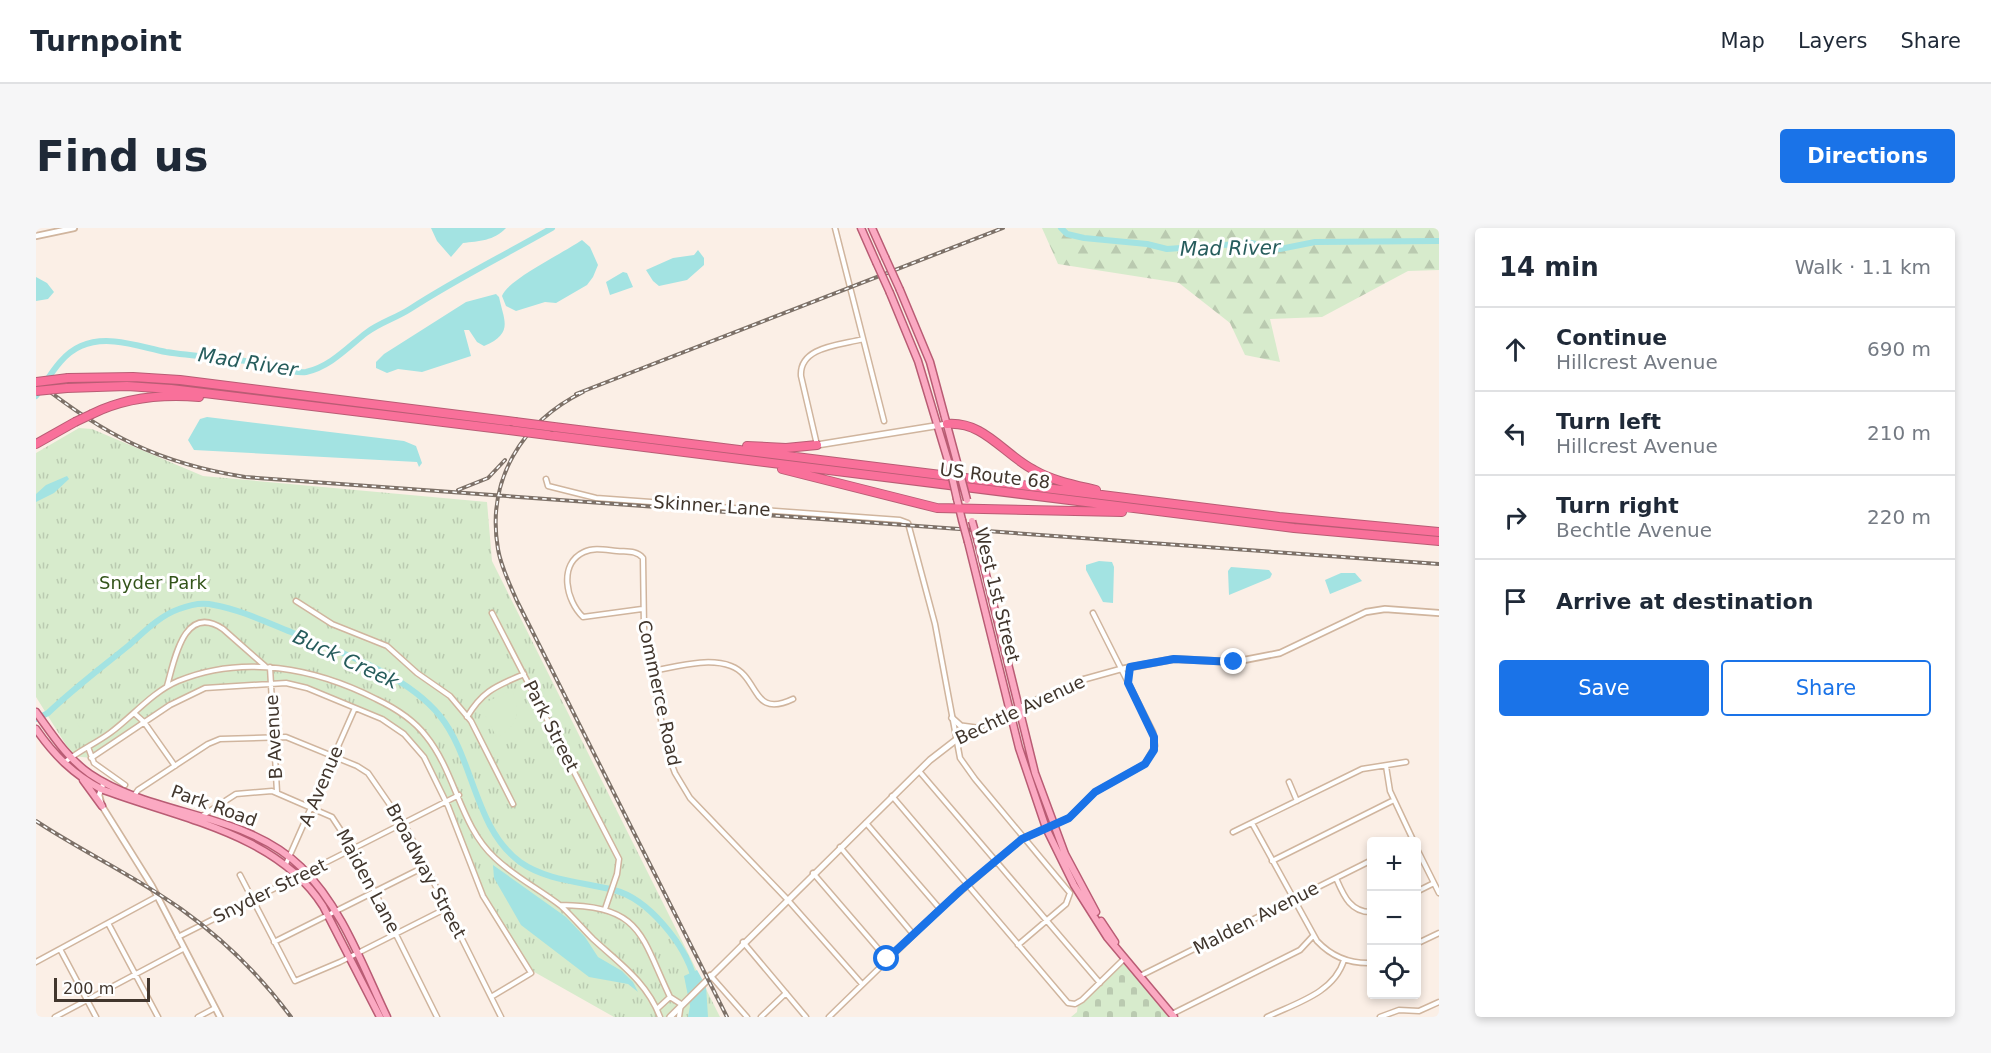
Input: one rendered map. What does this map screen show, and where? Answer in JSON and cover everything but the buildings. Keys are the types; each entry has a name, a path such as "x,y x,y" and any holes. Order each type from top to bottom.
{"highway":[{"name":"US Route 68","path":"36,381 133,377 180,380 1126,498 1326,522 1439,532"},
{"path":"36,391 67,388 150,387 254,398"},
{"path":"36,444 75,422 123,402 149,397 254,398"},
{"name":"US Route 68","path":"254,398 1205,517 1439,542"},
{"path":"947,424 962,423 974,427 1016,459 1046,476 1126,498"},
{"path":"677,442 770,448 818,445"},
{"path":"746,460 911,503 960,510 1093,510 1205,517"}],"main road":[{"name":"West 1st Street","path":"861,228 918,361 949,464 1010,712 1046,828 1074,885 1107,937 1173,1016"},
{"name":"West 1st Street","path":"872,228 930,362 970,510 1035,773 1053,825 1094,910 1125,958"},
{"path":"818,445 947,424"},
{"name":"Bechtle Avenue","path":"669,1017 918,771 956,740 1018,708"},
{"name":"Park Road","path":"36,712 71,757 104,782 133,797"},
{"path":"952,718 961,726 978,728"},
{"path":"38,733 63,764 83,780 102,806"},
{"name":"Park Road","path":"83,780 101,789 133,797 200,820 288,861 303,874 331,913 353,956"},
{"path":"353,956 380,1017"},
{"path":"353,956 387,1017"}],"street":[{"path":"36,236 46,231 74,228"},
{"path":"835,228 884,421"},
{"path":"818,445 801,376 802,365 806,358 816,351 863,339"},
{"name":"Skinner Lane","path":"546,479 548,486 596,498 904,520 911,528 935,623 952,718"},
{"name":"Commerce Road","path":"642,609 583,617 575,606 568,589 568,569 576,557 588,550 637,553 645,561 642,609 668,752 679,782 690,798 787,899 862,984"},
{"path":"296,601 332,624 392,649 411,668 445,691 468,717 513,804"},
{"name":"Bechtle Avenue","path":"1018,708 1085,678 1130,667 1174,659 1234,662 1280,653 1373,610 1439,613"},
{"name":"Park Street","path":"492,613 610,840 619,864 604,909"},
{"path":"829,1017 940,909 1024,837 1074,815 1095,792 1142,766 1152,755 1155,747 1153,732 1093,613"},
{"path":"167,687 178,645 189,631 202,624 215,624 223,628 247,653 269,667"},
{"path":"652,671 704,663 728,665 746,677 762,701 774,704 793,699"},
{"path":"63,764 167,687 198,675 269,667 294,669 327,678 401,713 418,726 435,747 473,829 488,852 516,876 560,906 639,981 660,1017"},
{"name":"B Avenue","path":"269,667 277,792"},
{"path":"1128,683 1130,667"},
{"path":"468,717 472,706 485,693 524,674"},
{"path":"91,758 144,722 200,689 271,682 307,688 391,723 410,739 424,757 446,802 483,896 531,973 491,997"},
{"name":"A Avenue","path":"288,861 355,708"},
{"path":"134,713 144,722 175,766"},
{"path":"952,718 956,740 967,769 1068,890 1070,897 1018,945"},
{"name":"Broadway Street","path":"133,797 175,766 217,740 274,735 293,738 368,773 404,824 501,1017"},
{"path":"88,747 91,758 107,774 124,785"},
{"path":"1233,832 1362,769 1406,762"},
{"path":"1386,766 1388,783 1410,837"},
{"path":"918,771 1100,983"},
{"path":"104,782 99,795 102,806 146,878 145,881 156,897 220,1017"},
{"path":"1289,782 1297,801"},
{"name":"Maiden Lane","path":"200,820 236,794 277,792 332,817 353,849 437,1017"},
{"name":"Snyder Street","path":"177,937 459,795"},
{"path":"892,796 1070,1004 1078,1003 1125,958"},
{"path":"1272,861 1394,800"},
{"path":"866,822 940,909"},
{"path":"1251,823 1313,936 1327,951 1344,960 1367,963"},
{"path":"840,847 913,934"},
{"path":"1421,857 1439,892"},
{"name":"Malden Avenue","path":"1140,976 1367,862"},
{"path":"274,942 426,866"},
{"path":"813,873 887,959"},
{"path":"240,875 295,981 353,956 447,908"},
{"path":"1336,878 1353,906 1360,911 1367,912"},
{"path":"1418,891 1434,883"},
{"path":"36,962 156,897"},
{"path":"560,906 588,906 604,909 625,919 639,932 652,953 670,997 681,1004 680,1017"},
{"path":"108,923 158,1017"},
{"path":"1421,942 1439,933"},
{"path":"1173,1016 1300,950 1313,936"},
{"path":"743,942 806,1017"},
{"path":"60,949 96,1017"},
{"path":"55,1017 183,949"},
{"path":"1267,1017 1328,987 1336,978 1344,960"},
{"path":"710,974 747,1017"},
{"path":"761,1017 786,993"},
{"path":"657,1010 670,997"},
{"path":"1413,1017 1419,1011 1439,1004"},
{"path":"198,1017 215,1008"},
{"path":"1380,1017 1399,1010 1419,1011"}],"green space":[{"path":"1042,228 1439,228 1439,270 1408,271 1322,317 1270,319 1280,362 1245,355 1230,323 1179,283 1058,264"},
{"name":"Snyder Park","path":"79,428 92,429 203,476 487,502 492,561 720,1017 614,1017 529,969 483,896 446,802 416,746 397,727 319,692 271,682 205,688 170,705 91,758 73,756 36,697 36,453"},
{"path":"512,690 517,705 516,717 510,728 497,738 480,705"},
{"path":"100,705 109,715 86,735 77,724"},
{"path":"1125,958 1174,1017 1071,1017 1077,1012 1078,1003"}],"water":[{"path":"431,228 506,228 491,238 463,243 451,257 437,241"},
{"path":"582,240 590,247 598,265 587,285 556,303 545,302 516,311 506,306 502,296 514,282"},
{"path":"698,250 704,258 704,265 687,280 659,286 646,270 673,258 694,255"},
{"path":"623,272 627,273 633,287 610,295 606,282"},
{"path":"36,277 47,283 54,292 48,299 36,301"},
{"path":"496,294 499,297 504,320 503,331 500,336 484,346 477,342 469,330 464,330 471,356 422,372 398,369 387,373 376,368 376,362 384,354 466,302"},
{"path":"207,417 404,441 416,446 422,463 419,467 417,462 194,450 188,440 200,419"},
{"path":"67,476 69,479 54,493 36,502 36,494 46,485"},
{"path":"1099,561 1112,562 1114,567 1113,603 1103,602 1086,570 1086,565"},
{"path":"1231,567 1269,570 1272,574 1270,578 1229,595 1228,571"},
{"path":"1341,573 1355,573 1362,581 1330,594 1325,580"},
{"path":"493,865 566,917 585,937 598,957 622,971 633,982 638,992 628,984 589,977 521,925 494,878"},
{"path":"697,970 706,986 708,1017 688,1017 690,1006 684,976"}],"waterway":[{"name":"Mad River","path":"36,396 67,355 81,346 102,341 113,341 178,354 261,363 295,372 306,372 323,366 371,329 552,228"},
{"name":"Mad River","path":"1061,228 1067,234 1084,238 1147,244 1167,249 1251,243 1280,249 1315,242 1439,241"},
{"name":"Buck Creek","path":"36,719 48,713 152,625 172,612 187,606 205,604 224,607 253,617 371,666 391,676 426,701 451,733 483,812 505,848 520,862 542,873 614,890 640,903 664,925 674,938 694,978"}],"railway":[{"path":"576,394 1003,228"},
{"path":"36,381 85,417 133,444 185,464 245,477 1439,564"},
{"path":"583,392 542,419 513,456 498,500 496,524 499,556 517,601 727,1017"},
{"path":"458,490 488,478 505,460"},
{"path":"36,821 146,886 197,921 254,972 291,1017"}],"route":[{"path":"887,959 961,890 1022,839 1069,818 1095,792 1149,760 1155,747 1153,732 1128,683 1130,667 1174,659 1214,663 1234,662"}]}
